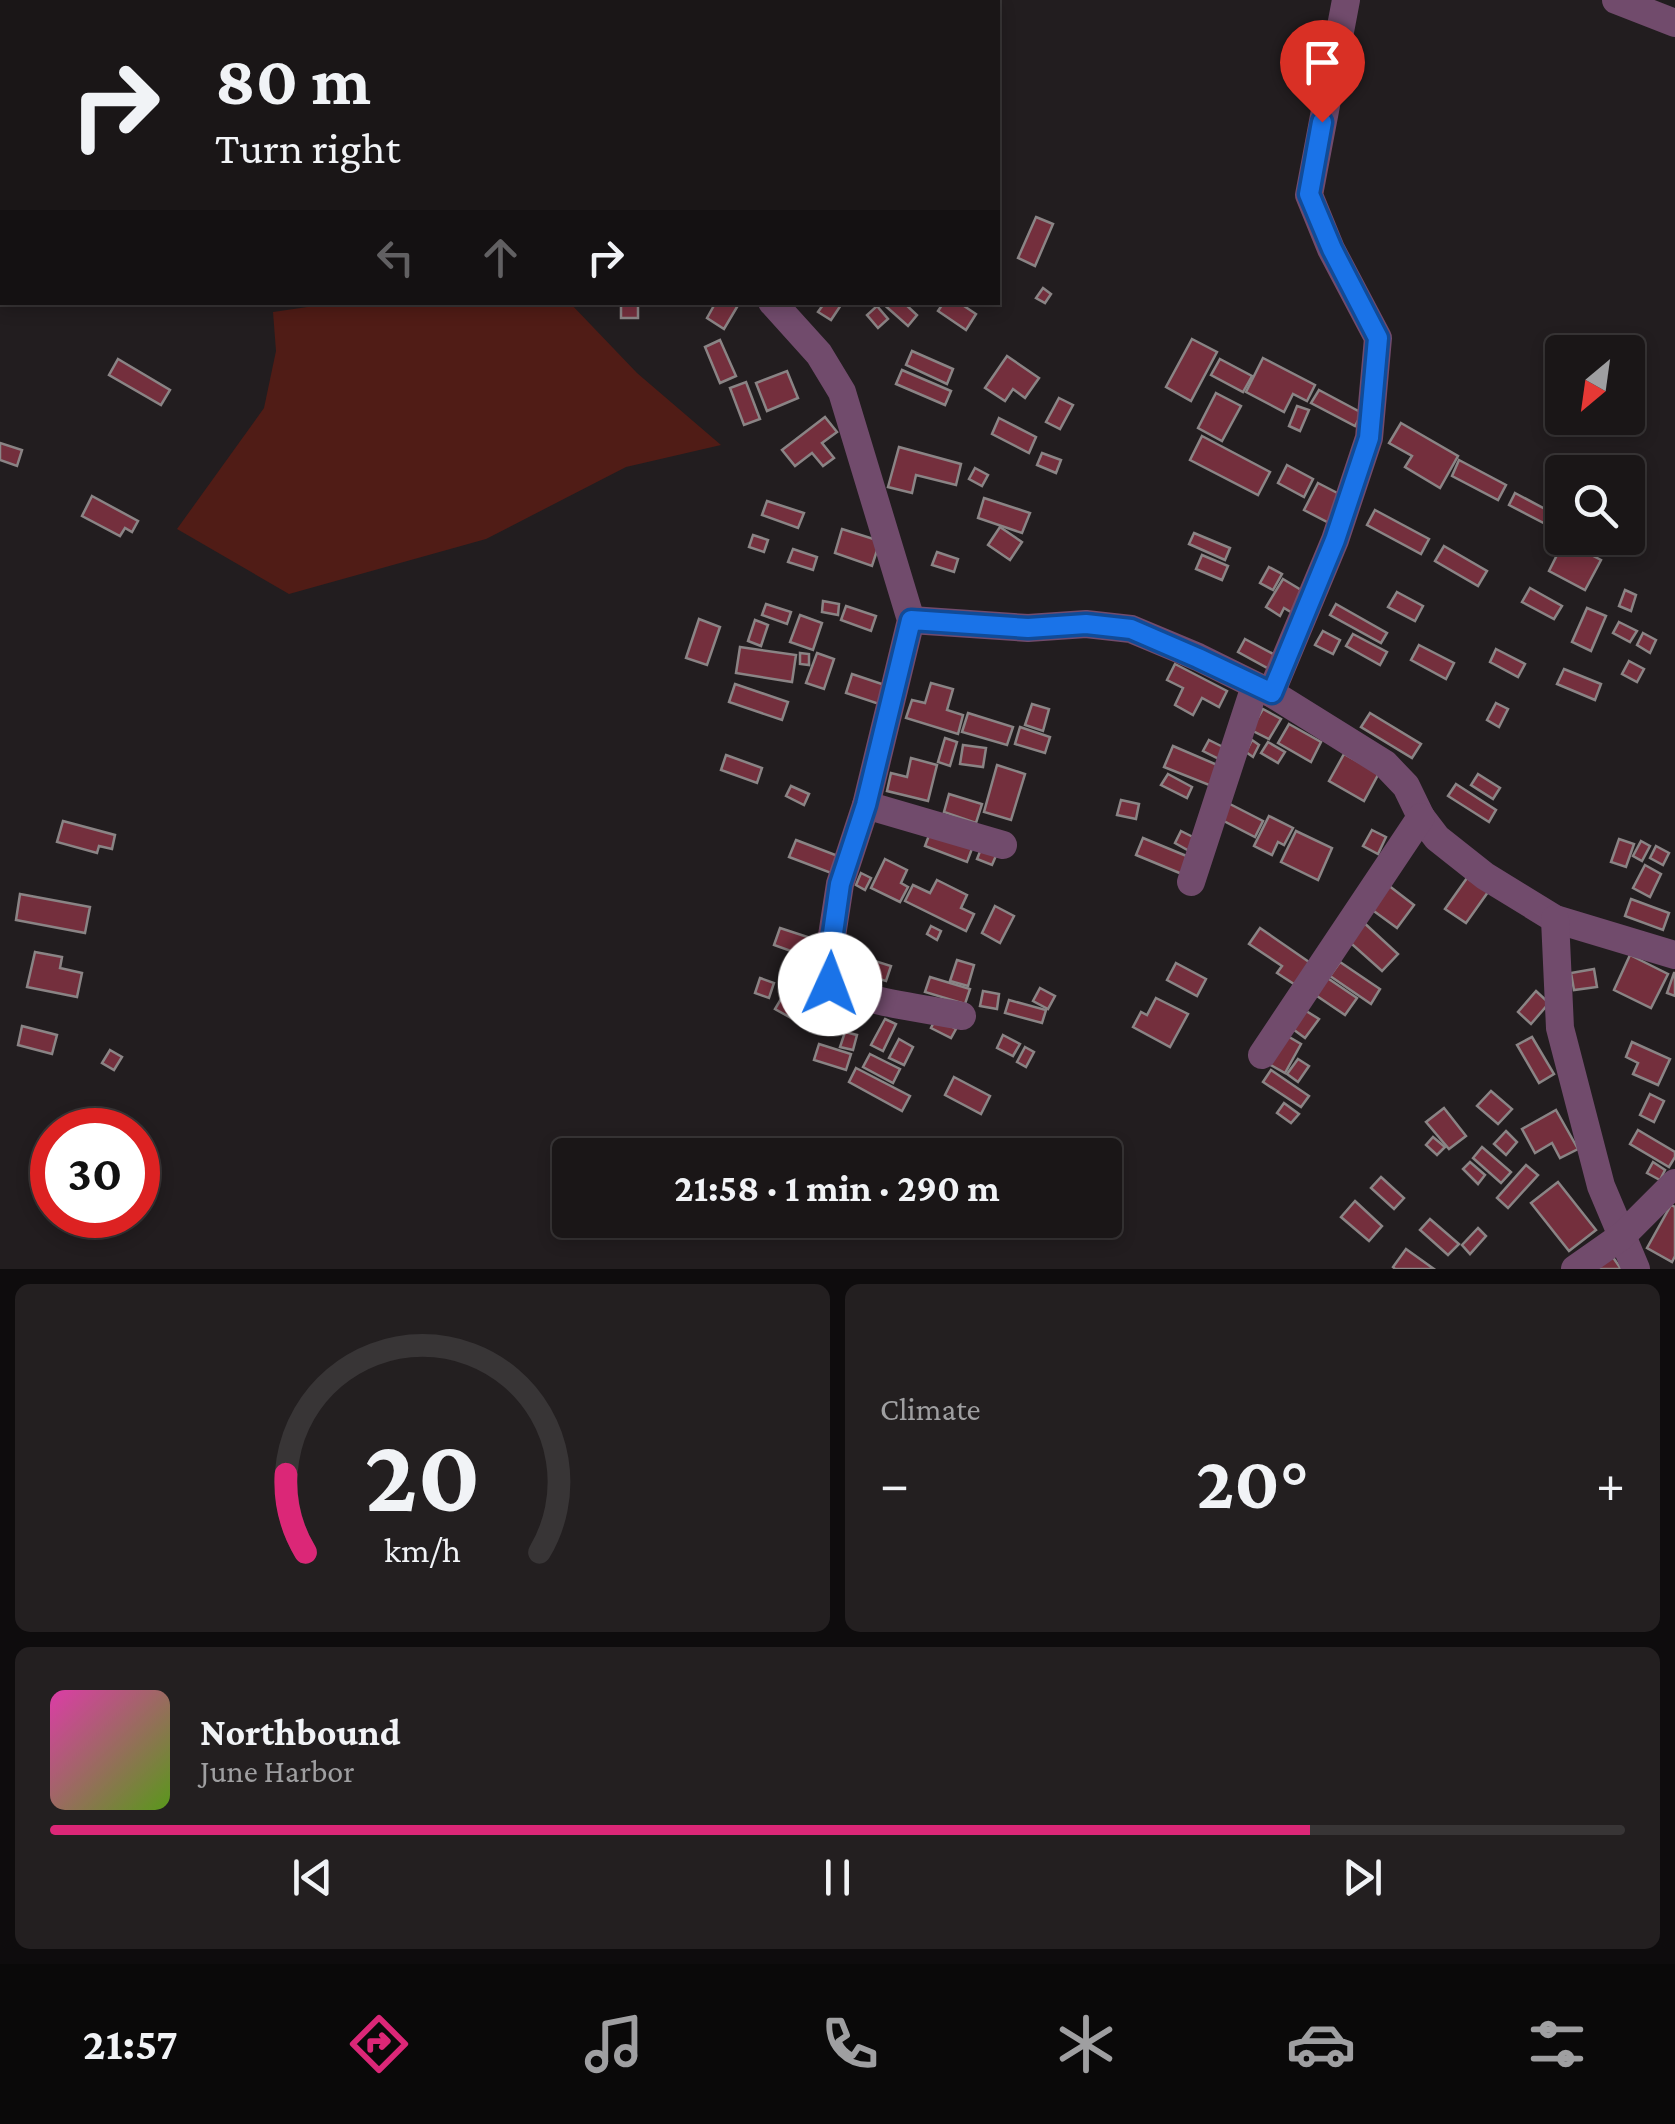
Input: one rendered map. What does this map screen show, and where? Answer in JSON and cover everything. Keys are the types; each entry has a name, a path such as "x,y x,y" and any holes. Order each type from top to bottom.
{"street":[{"path":"1191,882 1263,689 1335,540 1369,438 1378,338 1332,249 1309,194 1346,0"},
{"path":"1616,0 1675,23"},
{"path":"775,305 819,354 842,392 911,620 866,805 840,884 828,968 830,984 860,996 962,1016"},
{"path":"911,620 1028,628 1086,624 1131,629 1198,658 1263,689 1385,764 1406,786 1437,838 1485,876 1555,918 1675,955"},
{"path":"866,805 1003,845"},
{"path":"1262,1055 1421,817"},
{"path":"1555,918 1560,1028 1601,1186 1636,1269"},
{"path":"1575,1269 1622,1236 1675,1183"}],"shaded area":[{"path":"321,305 572,305 637,373 721,445 626,467 486,539 289,594 177,529 264,408 276,351 273,312"}],"building":[{"path":"1036,217 1053,224 1035,266 1018,258"},
{"path":"1043,288 1051,294 1045,303 1036,298"},
{"path":"621,305 638,305 638,318 621,318"},
{"path":"714,305 738,305 724,329 707,318"},
{"path":"823,305 841,305 831,320 818,312"},
{"path":"884,305 906,305 917,315 908,326"},
{"path":"942,305 962,305 976,314 966,330 938,311"},
{"path":"877,306 888,319 878,328 867,315"},
{"path":"1192,339 1217,352 1191,401 1166,387"},
{"path":"720,340 736,376 720,383 705,347"},
{"path":"912,351 953,369 947,384 906,365"},
{"path":"1007,356 1039,378 1025,398 1013,389 1005,401 985,388"},
{"path":"1263,358 1315,385 1307,401 1293,394 1284,412 1246,392"},
{"path":"118,359 170,390 161,405 109,375"},
{"path":"1220,359 1252,376 1243,392 1211,375"},
{"path":"902,370 951,391 945,405 896,384"},
{"path":"787,371 798,398 767,411 756,383"},
{"path":"746,382 760,419 744,425 730,388"},
{"path":"1319,390 1362,413 1355,426 1311,403"},
{"path":"1216,393 1241,406 1222,441 1198,428"},
{"path":"1059,398 1073,405 1060,429 1046,422"},
{"path":"1297,406 1309,410 1300,431 1289,426"},
{"path":"825,417 837,432 822,443 834,458 823,466 812,453 795,466 782,450"},
{"path":"999,418 1036,437 1029,453 992,434"},
{"path":"1401,423 1458,456 1440,488 1405,467 1412,456 1389,443"},
{"path":"1202,436 1270,472 1258,495 1190,460"},
{"path":"0,443 22,450 17,466 0,460"},
{"path":"899,447 961,464 956,485 916,475 912,493 888,487"},
{"path":"1042,453 1061,460 1056,473 1037,465"},
{"path":"1459,460 1506,485 1498,500 1452,476"},
{"path":"1287,465 1313,479 1304,497 1278,483"},
{"path":"975,468 988,475 982,486 969,479"},
{"path":"1318,483 1347,498 1333,525 1304,510"},
{"path":"1515,493 1545,509 1545,524 1509,505"},
{"path":"92,496 138,521 132,532 125,528 120,536 82,516"},
{"path":"984,498 1030,513 1022,533 978,518"},
{"path":"767,501 804,513 798,528 762,515"},
{"path":"1375,510 1429,539 1421,554 1367,525"},
{"path":"1000,527 1022,542 1010,560 988,545"},
{"path":"842,529 880,541 872,566 835,553"},
{"path":"1194,533 1230,548 1225,560 1189,544"},
{"path":"753,535 768,540 764,552 749,547"},
{"path":"1444,546 1487,571 1478,586 1435,561"},
{"path":"793,549 817,557 813,570 788,562"},
{"path":"937,552 958,559 954,572 932,565"},
{"path":"1202,555 1228,566 1222,580 1196,569"},
{"path":"1557,555 1591,555 1601,560 1585,590 1549,571"},
{"path":"1269,567 1282,574 1273,590 1260,583"},
{"path":"1283,579 1311,596 1299,617 1284,608 1280,616 1266,607"},
{"path":"1530,588 1562,606 1554,619 1522,602"},
{"path":"1625,590 1636,595 1631,611 1619,606"},
{"path":"1397,592 1423,606 1415,621 1388,607"},
{"path":"823,601 839,604 838,615 822,612"},
{"path":"766,604 791,612 787,624 762,615"},
{"path":"1336,604 1387,633 1381,643 1330,615"},
{"path":"846,606 876,616 871,631 841,620"},
{"path":"1587,608 1606,616 1591,651 1572,642"},
{"path":"800,615 822,623 813,650 790,642"},
{"path":"699,619 720,627 707,665 686,658"},
{"path":"755,620 768,625 761,646 748,641"},
{"path":"1619,622 1637,631 1630,642 1613,633"},
{"path":"1323,631 1340,640 1333,654 1315,645"},
{"path":"1643,633 1656,640 1650,653 1637,645"},
{"path":"1353,634 1387,652 1380,665 1346,646"},
{"path":"1245,639 1279,657 1271,670 1238,652"},
{"path":"1419,645 1454,663 1446,679 1411,660"},
{"path":"740,647 796,655 792,682 736,673"},
{"path":"1496,649 1525,664 1518,677 1490,662"},
{"path":"800,653 809,654 809,665 800,664"},
{"path":"817,653 834,659 824,689 806,683"},
{"path":"1629,661 1644,669 1637,682 1622,674"},
{"path":"1175,664 1227,691 1219,707 1202,698 1193,715 1175,705 1183,688 1167,680"},
{"path":"1564,669 1601,684 1595,700 1557,684"},
{"path":"852,674 885,685 879,704 846,693"},
{"path":"931,683 953,689 947,710 963,715 958,734 906,718 912,700 925,703"},
{"path":"735,684 788,702 782,720 729,702"},
{"path":"1496,703 1508,709 1499,727 1487,720"},
{"path":"1032,704 1049,709 1043,731 1025,725"},
{"path":"1263,709 1281,719 1269,739 1251,730"},
{"path":"968,713 1013,727 1007,745 962,732"},
{"path":"1370,713 1421,744 1412,758 1361,727"},
{"path":"1289,724 1321,742 1311,762 1278,743"},
{"path":"1020,727 1050,737 1045,753 1015,744"},
{"path":"945,738 957,742 950,766 938,762"},
{"path":"1209,740 1227,749 1221,760 1203,751"},
{"path":"1252,740 1259,745 1253,757 1246,752"},
{"path":"1268,742 1285,752 1278,763 1261,753"},
{"path":"963,745 986,748 983,767 960,764"},
{"path":"1173,746 1222,767 1214,787 1164,767"},
{"path":"1344,754 1379,773 1364,801 1329,781"},
{"path":"726,755 762,768 757,783 721,770"},
{"path":"911,758 937,765 928,801 887,791 891,773 907,777"},
{"path":"997,765 1025,774 1011,820 984,812"},
{"path":"1168,774 1192,787 1187,798 1161,785"},
{"path":"1478,774 1500,788 1493,799 1471,785"},
{"path":"1456,784 1496,810 1489,822 1448,796"},
{"path":"791,786 809,794 804,805 786,796"},
{"path":"949,794 982,804 976,823 944,812"},
{"path":"1121,800 1139,804 1136,819 1117,815"},
{"path":"1226,802 1263,821 1255,837 1218,818"},
{"path":"1269,816 1293,828 1284,845 1278,842 1272,855 1254,846"},
{"path":"63,821 115,835 112,849 99,846 97,853 57,842"},
{"path":"931,830 973,846 967,862 925,846"},
{"path":"1372,830 1386,837 1378,854 1363,846"},
{"path":"1181,831 1197,839 1191,852 1175,843"},
{"path":"1296,831 1332,848 1318,880 1281,862"},
{"path":"1143,838 1189,857 1182,874 1136,855"},
{"path":"1619,839 1634,844 1626,867 1611,862"},
{"path":"796,840 838,856 831,873 789,857"},
{"path":"1641,841 1650,846 1642,861 1633,856"},
{"path":"983,844 998,851 992,865 977,859"},
{"path":"1656,846 1669,853 1663,865 1650,858"},
{"path":"885,859 907,870 901,883 908,887 900,902 871,888"},
{"path":"1645,865 1661,874 1650,897 1633,888"},
{"path":"861,873 871,878 865,890 856,885"},
{"path":"1467,878 1488,892 1466,923 1445,909"},
{"path":"937,880 967,895 961,908 974,914 966,931 905,901 913,885 930,893"},
{"path":"1388,885 1414,905 1397,928 1371,909"},
{"path":"20,894 90,907 85,933 16,920"},
{"path":"1631,899 1669,913 1663,930 1625,916"},
{"path":"995,906 1014,916 1000,943 982,933"},
{"path":"1361,920 1398,954 1382,971 1345,938"},
{"path":"931,926 941,931 937,940 927,934"},
{"path":"780,928 823,942 816,960 774,945"},
{"path":"1260,928 1312,964 1297,986 1277,973 1282,966 1249,944"},
{"path":"35,952 62,957 60,968 82,973 77,997 27,987"},
{"path":"846,952 891,966 886,981 841,968"},
{"path":"1630,955 1668,974 1651,1008 1614,990"},
{"path":"957,960 974,965 968,986 950,981"},
{"path":"1340,962 1380,989 1371,1004 1330,976"},
{"path":"1176,963 1206,979 1197,996 1167,980"},
{"path":"1594,969 1597,987 1574,990 1571,973"},
{"path":"1675,973 1675,996 1667,993"},
{"path":"1323,975 1357,998 1345,1015 1311,992"},
{"path":"930,977 970,989 965,1004 925,992"},
{"path":"760,978 774,983 769,998 755,993"},
{"path":"1040,988 1055,996 1048,1009 1033,1001"},
{"path":"787,989 812,1003 800,1023 775,1009"},
{"path":"983,991 999,994 997,1009 980,1006"},
{"path":"1536,991 1549,1003 1531,1024 1518,1012"},
{"path":"1156,998 1188,1014 1170,1047 1133,1027 1141,1012 1147,1015"},
{"path":"1009,1000 1046,1010 1042,1023 1005,1013"},
{"path":"1303,1009 1319,1019 1305,1038 1290,1027"},
{"path":"936,1018 956,1029 951,1038 931,1028"},
{"path":"885,1019 896,1024 883,1051 871,1045"},
{"path":"22,1026 57,1035 52,1054 18,1045"},
{"path":"845,1032 857,1035 853,1050 840,1047"},
{"path":"1284,1034 1301,1044 1285,1073 1267,1063"},
{"path":"1003,1035 1020,1044 1013,1056 997,1048"},
{"path":"1532,1037 1554,1074 1539,1083 1517,1045"},
{"path":"899,1039 913,1047 904,1065 889,1058"},
{"path":"1632,1042 1670,1059 1658,1085 1633,1074 1638,1063 1626,1057"},
{"path":"819,1044 851,1054 846,1070 814,1060"},
{"path":"1025,1047 1034,1052 1026,1067 1017,1062"},
{"path":"110,1050 122,1057 114,1070 102,1063"},
{"path":"870,1054 900,1069 893,1083 863,1067"},
{"path":"1298,1059 1309,1066 1298,1082 1287,1074"},
{"path":"856,1068 910,1096 902,1111 849,1082"},
{"path":"1271,1070 1309,1096 1301,1107 1263,1082"},
{"path":"954,1077 990,1096 981,1114 945,1095"},
{"path":"1491,1091 1512,1109 1498,1124 1477,1106"},
{"path":"1650,1094 1664,1101 1654,1122 1640,1115"},
{"path":"1284,1103 1299,1114 1291,1123 1277,1113"},
{"path":"1444,1108 1466,1136 1449,1149 1426,1122"},
{"path":"1556,1110 1578,1149 1560,1158 1552,1143 1535,1153 1522,1129"},
{"path":"1638,1130 1675,1152 1669,1167 1630,1144"},
{"path":"1506,1131 1517,1142 1506,1155 1494,1144"},
{"path":"1433,1137 1445,1147 1437,1155 1426,1145"},
{"path":"1482,1147 1511,1172 1501,1183 1473,1158"},
{"path":"1470,1162 1485,1175 1478,1184 1463,1169"},
{"path":"1653,1162 1665,1170 1660,1180 1647,1173"},
{"path":"1526,1165 1538,1175 1508,1208 1497,1198"},
{"path":"1381,1177 1404,1198 1394,1209 1371,1188"},
{"path":"1558,1182 1596,1230 1569,1251 1531,1203"},
{"path":"1355,1201 1382,1226 1369,1241 1341,1217"},
{"path":"1671,1205 1675,1207 1672,1262 1647,1248"},
{"path":"1430,1219 1459,1244 1448,1255 1420,1230"},
{"path":"1478,1228 1486,1236 1470,1254 1462,1245"},
{"path":"1406,1249 1434,1269 1395,1269"},
{"path":"1608,1250 1621,1269 1579,1269"}],"route":[{"path":"830,984 828,968 840,884 866,805 911,620 1028,628 1086,624 1131,629 1272,693 1335,540 1369,438 1378,338 1332,249 1309,194 1322,122"}]}
